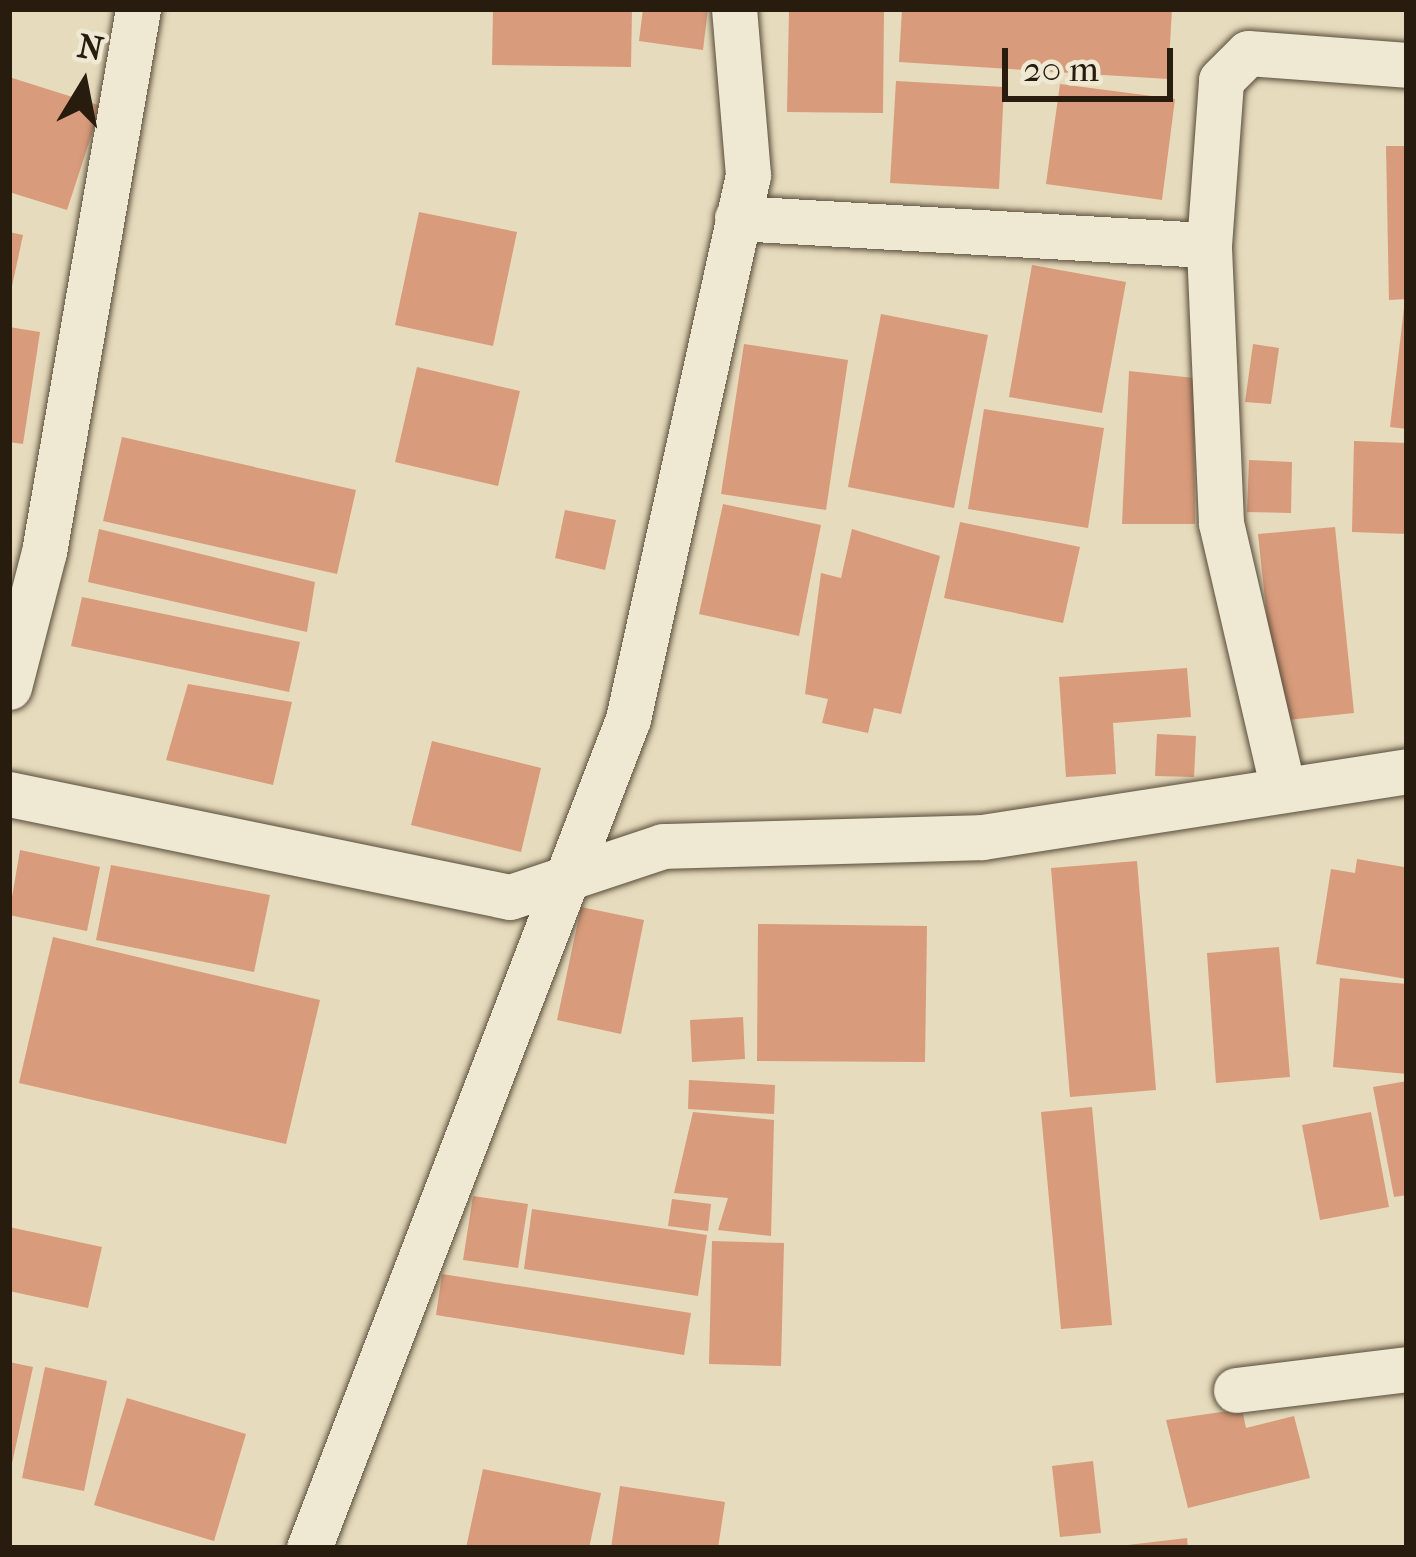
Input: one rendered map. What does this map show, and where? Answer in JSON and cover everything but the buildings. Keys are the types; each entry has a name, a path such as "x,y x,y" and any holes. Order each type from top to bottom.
{"street":[{"path":"9,687 44,552 138,9"},
{"path":"309,1548 563,876 628,719 748,175 734,9"},
{"path":"1282,784 1221,523 1209,245 1221,80 1248,53 1407,65"},
{"path":"737,218 1209,245"},
{"path":"9,794 472,896 525,894 563,876 663,846 982,837 1282,784 1407,771"},
{"path":"1236,1390 1407,1369"}]}
